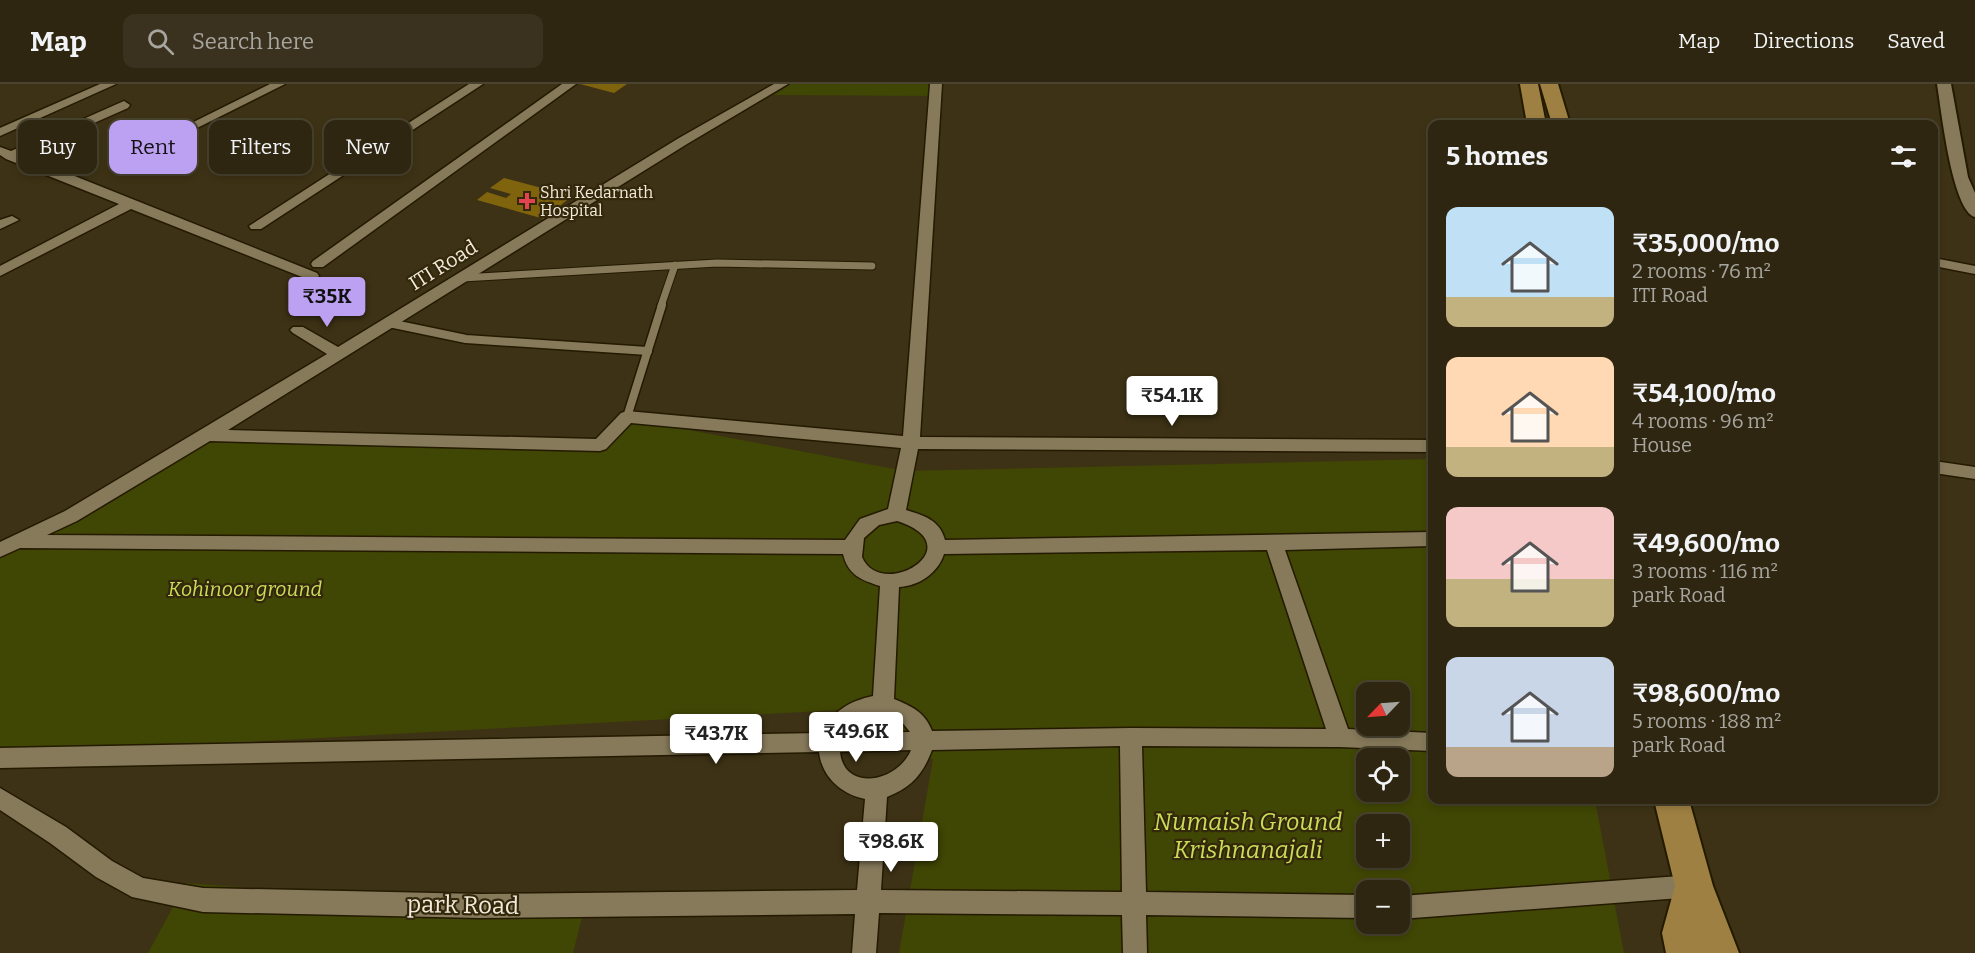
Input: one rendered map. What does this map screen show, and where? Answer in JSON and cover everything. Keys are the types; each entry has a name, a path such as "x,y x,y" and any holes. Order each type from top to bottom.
{"main road":[{"path":"1529,84 1536,120"},
{"path":"1549,84 1560,120"},
{"path":"1673,804 1694,886 1720,953"},
{"path":"1685,953 1681,933 1694,886"}],"street":[{"path":"0,132 110,84"},
{"path":"197,124 279,84"},
{"path":"256,226 477,84"},
{"path":"5,154 130,204 315,270 570,84"},
{"name":"ITI Road","path":"0,550 71,516 207,435 683,141 782,84"},
{"path":"896,514 911,443 936,84"},
{"path":"1944,84 1960,177 1975,212"},
{"path":"5,154 124,105"},
{"path":"0,272 130,204"},
{"path":"1938,263 1975,270"},
{"path":"298,330 339,354"},
{"path":"207,435 600,445 627,417 911,443 1428,446"},
{"path":"1938,468 1975,473"},
{"path":"896,514 913,517 927,524 935,535 938,547 934,560 924,571 909,579 890,581 875,579 861,571 853,560 851,548 855,534 866,524 880,517 896,514"},
{"path":"938,547 1428,539"},
{"path":"17,542 851,548"},
{"path":"1274,543 1340,738"},
{"path":"883,704 890,581"},
{"path":"883,704 909,714 920,726 924,741 921,759 911,773 896,784 877,789 858,787 842,778 831,765 832,733 843,718 858,709 883,704"},
{"path":"1131,737 1136,903 1135,953"},
{"path":"0,758 1131,737 1340,738 1428,742"},
{"path":"864,953 877,789"},
{"name":"park Road","path":"0,798 58,835 104,869 140,889 203,900 480,906 954,901 1356,907"},
{"path":"1410,907 1694,886"}],"lane":[{"path":"462,278 675,265 819,263 872,266"},
{"path":"627,417 628,405 675,265"},
{"path":"389,323 466,339 648,351"}],"green space":[{"path":"791,84 934,84 934,96 774,95"},
{"name":"Kohinoor ground","path":"626,418 905,471 1428,459 1428,804 1596,804 1624,953 899,953 933,759 921,758 858,709 0,755 0,550 207,435 601,447"},
{"path":"186,883 583,914 573,953 148,953"}],"building":[{"path":"580,84 627,84 614,93"},
{"path":"504,178 572,196 544,219 477,200 487,192 506,198 511,194 490,188"}],"place":[{"name":"Shri Kedarnath Hospital","path":"527,201"}],"park label":[{"name":"Numaish Ground Krishnanajali","path":"1248,836"}]}
